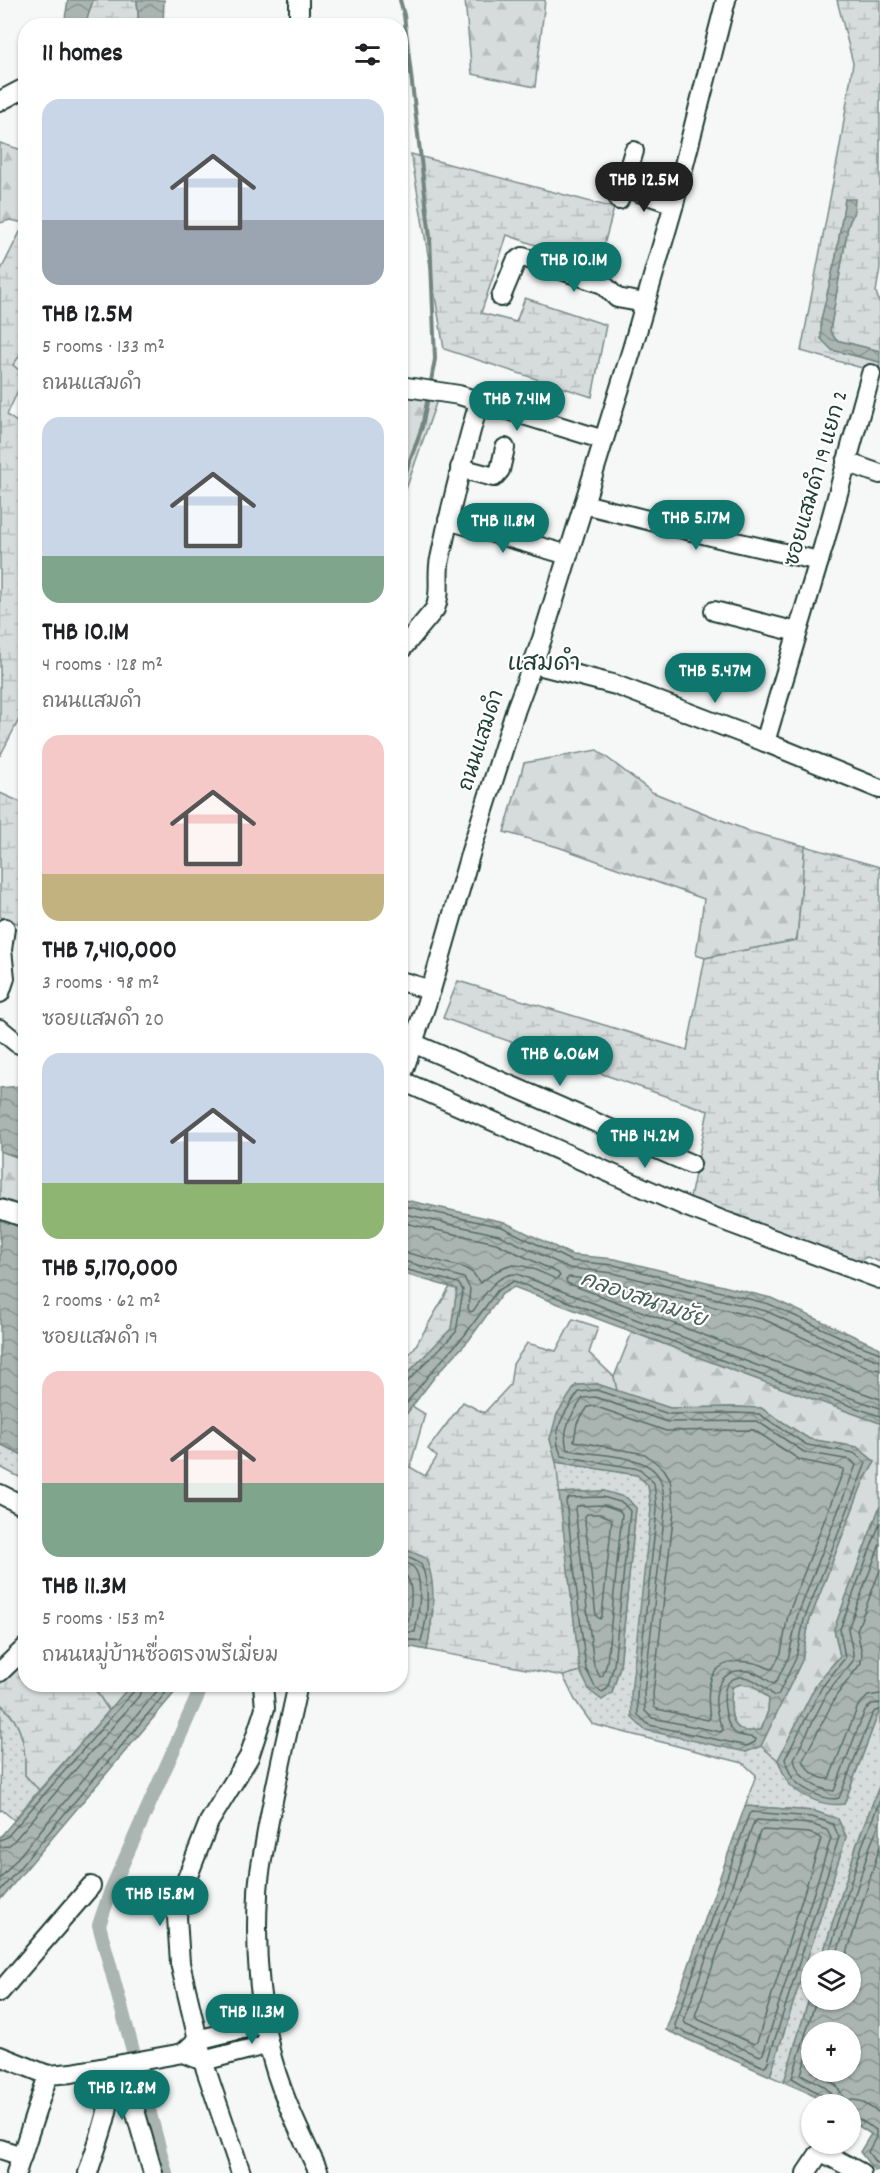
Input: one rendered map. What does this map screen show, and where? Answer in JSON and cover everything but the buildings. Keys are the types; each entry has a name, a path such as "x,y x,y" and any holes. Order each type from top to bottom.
{"street":[{"path":"299,0 299,18"},
{"name":"ถนนแสมดำ","path":"408,1058 516,709 534,664 604,440 675,204 726,0"},
{"path":"0,101 18,92"},
{"path":"634,151 622,194 675,204"},
{"path":"501,297 516,261 523,257 603,284 617,298 645,303"},
{"name":"ซอยแสมดำ 19 แยก 2","path":"765,742 871,374"},
{"path":"408,387 431,390 479,402 604,440"},
{"path":"408,641 435,609 438,601 438,567 460,468 479,402"},
{"path":"460,468 494,477 500,470 505,448"},
{"path":"846,462 880,474"},
{"path":"584,504 819,561"},
{"path":"448,520 568,555"},
{"path":"714,611 797,632"},
{"path":"534,664 616,685 880,789"},
{"path":"0,993 4,982 2,950 5,928"},
{"path":"408,983 431,990"},
{"path":"0,1029 18,1043"},
{"path":"413,1043 691,1164"},
{"path":"408,1083 687,1207 880,1279"},
{"path":"0,1209 18,1215"},
{"path":"0,1494 18,1503"},
{"path":"0,1672 18,1655"},
{"path":"241,2173 197,2040 180,1963 177,1917 182,1891 209,1822 249,1756 265,1708 264,1692"},
{"path":"296,1692 273,1797 258,1894 257,1953 269,2044 292,2117 319,2173"},
{"path":"0,1992 92,1887"},
{"path":"0,2056 48,2075 183,2053 197,2040 266,2023"},
{"path":"183,2053 203,2061 269,2044"},
{"path":"117,2065 131,2093 153,2173"},
{"path":"88,2173 117,2065"},
{"path":"0,2149 19,2164 48,2075"},
{"path":"110,2095 131,2093"},
{"path":"806,2173 822,2152 861,2173"}],"green space":[{"path":"93,0 137,0 138,18 87,18"},
{"path":"465,0 545,0 535,87 472,74"},
{"path":"837,0 880,0 880,268 876,292 880,304 880,351 836,340 830,331 848,226 854,211 845,199 836,257 821,320 832,350 880,362 880,373 801,351 840,146 853,63"},
{"path":"0,143 18,149 18,222 10,220 0,223"},
{"path":"411,154 614,208 598,267 507,235 481,313 516,322 525,298 606,325 592,397 444,349"},
{"path":"18,236 18,358 13,365 18,369 18,391 7,415 18,423 18,721 0,756 0,272"},
{"path":"408,395 437,400 408,483"},
{"path":"597,750 652,792 751,832 805,846 797,940 705,958 696,955 704,899 558,847 504,832 524,763"},
{"path":"0,793 18,801 18,923 0,917"},
{"path":"805,846 880,867 880,1262 867,1257 856,1262 689,1203 708,1111 443,1018 458,981 687,1050 705,958 797,940"},
{"path":"0,1151 18,1157 18,1200 11,1217 0,1212"},
{"path":"450,1287 457,1289 451,1329 408,1373 408,1356"},
{"path":"573,1319 598,1327 589,1353 614,1377 617,1391 597,1384 550,1439 556,1462 580,1671 563,1676 427,1650 433,1611 408,1550 408,1411 412,1406 425,1414 410,1467 425,1476 437,1457 428,1449 463,1402 484,1413 510,1385 513,1364 527,1343 556,1351"},
{"path":"632,1332 880,1423 880,1506 834,1629 840,1656 817,1683 778,1760 761,1746 802,1660 809,1622 863,1482 875,1462 857,1447 809,1439 761,1408 670,1408 617,1391 614,1377"},
{"path":"0,1444 18,1453 18,1476 0,1467"},
{"path":"556,1462 637,1475 648,1485 651,1509 746,1752 761,1746 778,1760 789,1785 844,1804 880,1709 880,1784 857,1844 824,1950 810,1950 846,1836 838,1819 814,1811 745,1806 756,1775 743,1763 592,1724 575,1700 563,1676 580,1671 590,1691 612,1693 620,1666 636,1508 604,1491 559,1493"},
{"path":"18,1663 18,1692 97,1692 109,1711 39,1790 25,1775 24,1746 19,1728 9,1712 2,1705 0,1707 0,1682"},
{"path":"741,1684 754,1686 769,1699 768,1711 761,1730 745,1731 735,1724 731,1712 732,1687"},
{"path":"97,1692 125,1692 109,1711"},
{"path":"1,1705 19,1728 24,1746 25,1775 39,1790 14,1820 2,1810 0,1811"},
{"path":"801,1978 801,2010 806,2010 784,2082 770,2076"}],"water":[{"path":"68,0 93,0 87,18 65,18"},
{"path":"137,0 164,0 163,18 138,18"},
{"path":"845,199 855,199 854,211 848,226 830,331 836,340 880,351 880,362 832,350 821,339 821,320 836,257"},
{"path":"18,1086 18,1157 0,1151 0,1088"},
{"name":"คลองสนามชัย","path":"408,1201 504,1222 572,1255 615,1259 771,1298 880,1348 880,1423 751,1377 514,1287 502,1294 469,1340 436,1375 408,1412 408,1373 451,1329 457,1289 408,1275"},
{"path":"0,1212 18,1219 18,1453 0,1444"},
{"path":"597,1384 670,1408 761,1408 809,1439 857,1447 875,1462 863,1482 809,1622 802,1660 761,1746 746,1752 645,1730 632,1718 631,1693 651,1509 648,1485 637,1475 556,1462 550,1439 557,1414 576,1385","holes":["741,1684 754,1686 769,1699 768,1711 761,1730 745,1731 739,1728 733,1719 732,1687"]},
{"path":"604,1491 627,1498 636,1508 620,1666 612,1693 602,1700 590,1691 580,1671 559,1493"},
{"path":"880,1506 880,1709 844,1804 823,1803 809,1798 791,1786 778,1760 817,1683 840,1656 834,1629"},
{"path":"408,1550 426,1558 430,1570 433,1604 427,1650 408,1646"},
{"path":"125,1692 175,1692 0,1900 0,1837"},
{"path":"880,1784 880,2169 874,2170 861,2153 871,2134 861,2128 861,2094 810,2094 784,2082 801,2025 801,2082 861,2082 861,2022 802,2022 806,2010 861,2010 861,1950 824,1950 857,1844"},
{"path":"745,1806 814,1811 838,1819 846,1837 810,1950 801,1950 801,1979 770,2076 666,2030"}],"waterway":[{"path":"400,0 404,18"},
{"path":"408,49 430,237 435,359 430,387"},
{"path":"408,466 422,427 428,397"},
{"path":"166,2173 99,1925 111,1890 199,1692"}],"district":[{"name":"แสมดำ","path":"544,665"}]}
